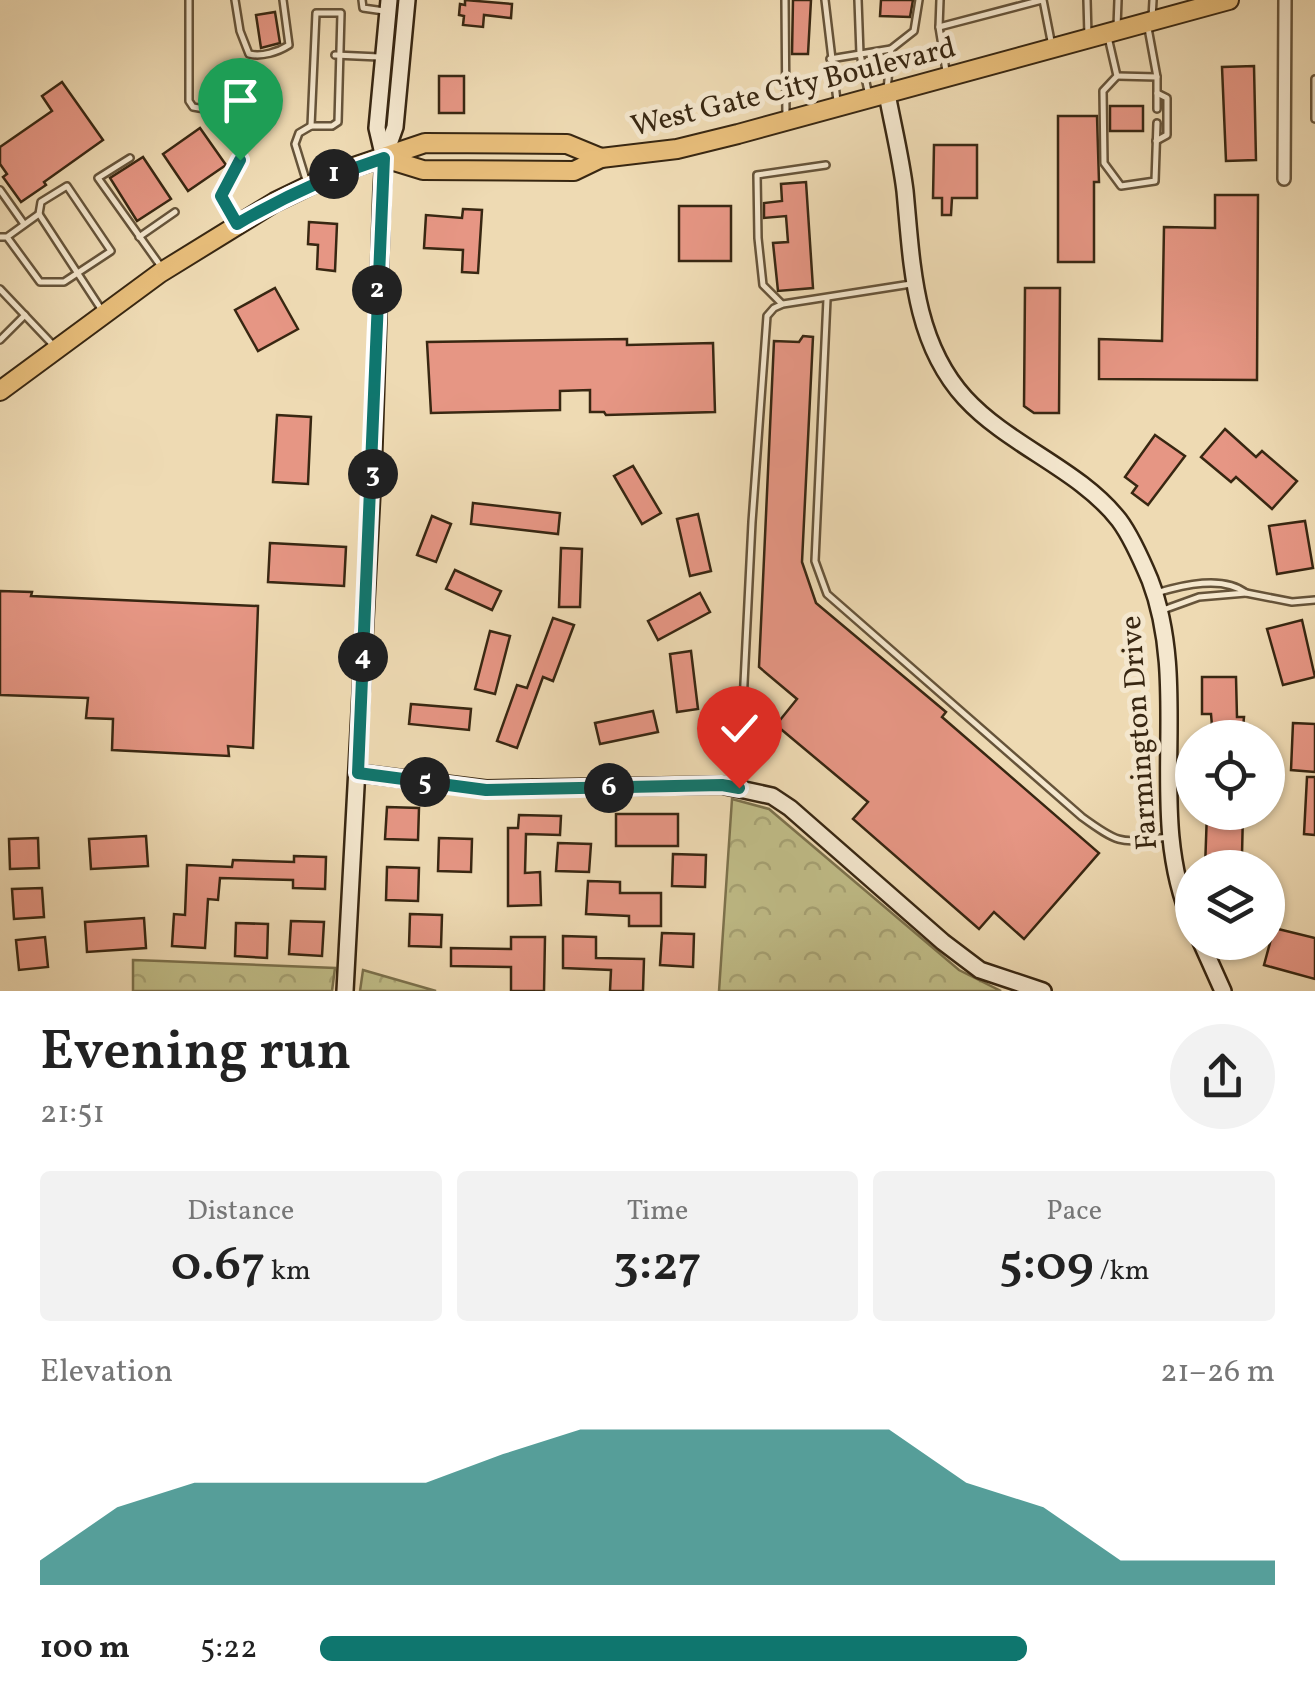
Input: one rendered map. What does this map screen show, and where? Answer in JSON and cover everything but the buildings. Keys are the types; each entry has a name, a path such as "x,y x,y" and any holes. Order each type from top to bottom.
{"main road":[{"name":"West Gate City Boulevard","path":"384,158 423,170 574,171 601,158 677,150 1229,0"},
{"name":"West Gate City Boulevard","path":"0,391 164,270 308,186 425,143 567,144 601,158"}],"street":[{"path":"384,158 395,128 407,0"},
{"path":"1284,179 1285,0"},
{"path":"345,991 384,158 377,128 388,6"},
{"name":"Farmington Drive","path":"878,96 902,166 914,284 933,348 963,396 996,427 1076,481 1118,520 1155,593 1166,652 1175,876"},
{"path":"358,773 486,790 722,785 772,796 980,970 1043,991"},
{"path":"1210,960 1223,991"}],"lane":[{"path":"190,0 189,101 193,107 222,112 240,152 240,160 221,196 237,224"},
{"path":"235,0 245,46 248,54 254,55 289,45 283,0"},
{"path":"323,0 325,12"},
{"path":"362,0 366,11 388,6"},
{"path":"785,0 786,121"},
{"path":"825,0 838,107"},
{"path":"858,0 862,64 878,96"},
{"path":"830,59 891,49 914,31 919,0"},
{"path":"940,0 939,26 947,78"},
{"path":"939,26 1042,0 1052,49"},
{"path":"1087,0 1088,39"},
{"path":"1118,0 1112,32 1116,76 1103,92 1104,163 1122,186 1155,181 1157,123"},
{"path":"1153,0 1150,22 1157,109"},
{"path":"308,186 295,144 298,133 310,126 332,126 338,122 335,106 340,13 316,13 317,73 310,126"},
{"path":"878,96 891,49"},
{"path":"337,56 382,57"},
{"path":"1116,76 1157,78"},
{"path":"1315,80 1315,119"},
{"path":"1156,141 1167,136 1167,98 1157,94"},
{"path":"130,158 98,178 164,270"},
{"path":"783,304 763,285 757,175 826,165"},
{"path":"39,214 4,237 40,282 64,282 78,273 111,251 67,186 41,202 39,214 78,273 104,314"},
{"path":"0,190 25,224"},
{"path":"140,237 175,212"},
{"path":"739,788 767,316 783,304 914,284"},
{"path":"0,289 57,349"},
{"path":"827,299 815,561 828,594 1055,794 1114,840 1171,836"},
{"path":"0,340 25,315"},
{"path":"1155,593 1197,584 1235,584 1246,593"},
{"path":"1160,610 1199,598 1246,593 1292,602 1315,600"}],"green space":[{"path":"732,799 769,809 959,970 1001,991 719,991"},
{"path":"133,960 335,968 332,991 133,991"},
{"path":"363,970 436,991 360,991"}],"route":[{"path":"240,160 221,196 237,224 333,174 384,158 375,331 378,374 358,773 486,790 722,785 739,788"}]}
